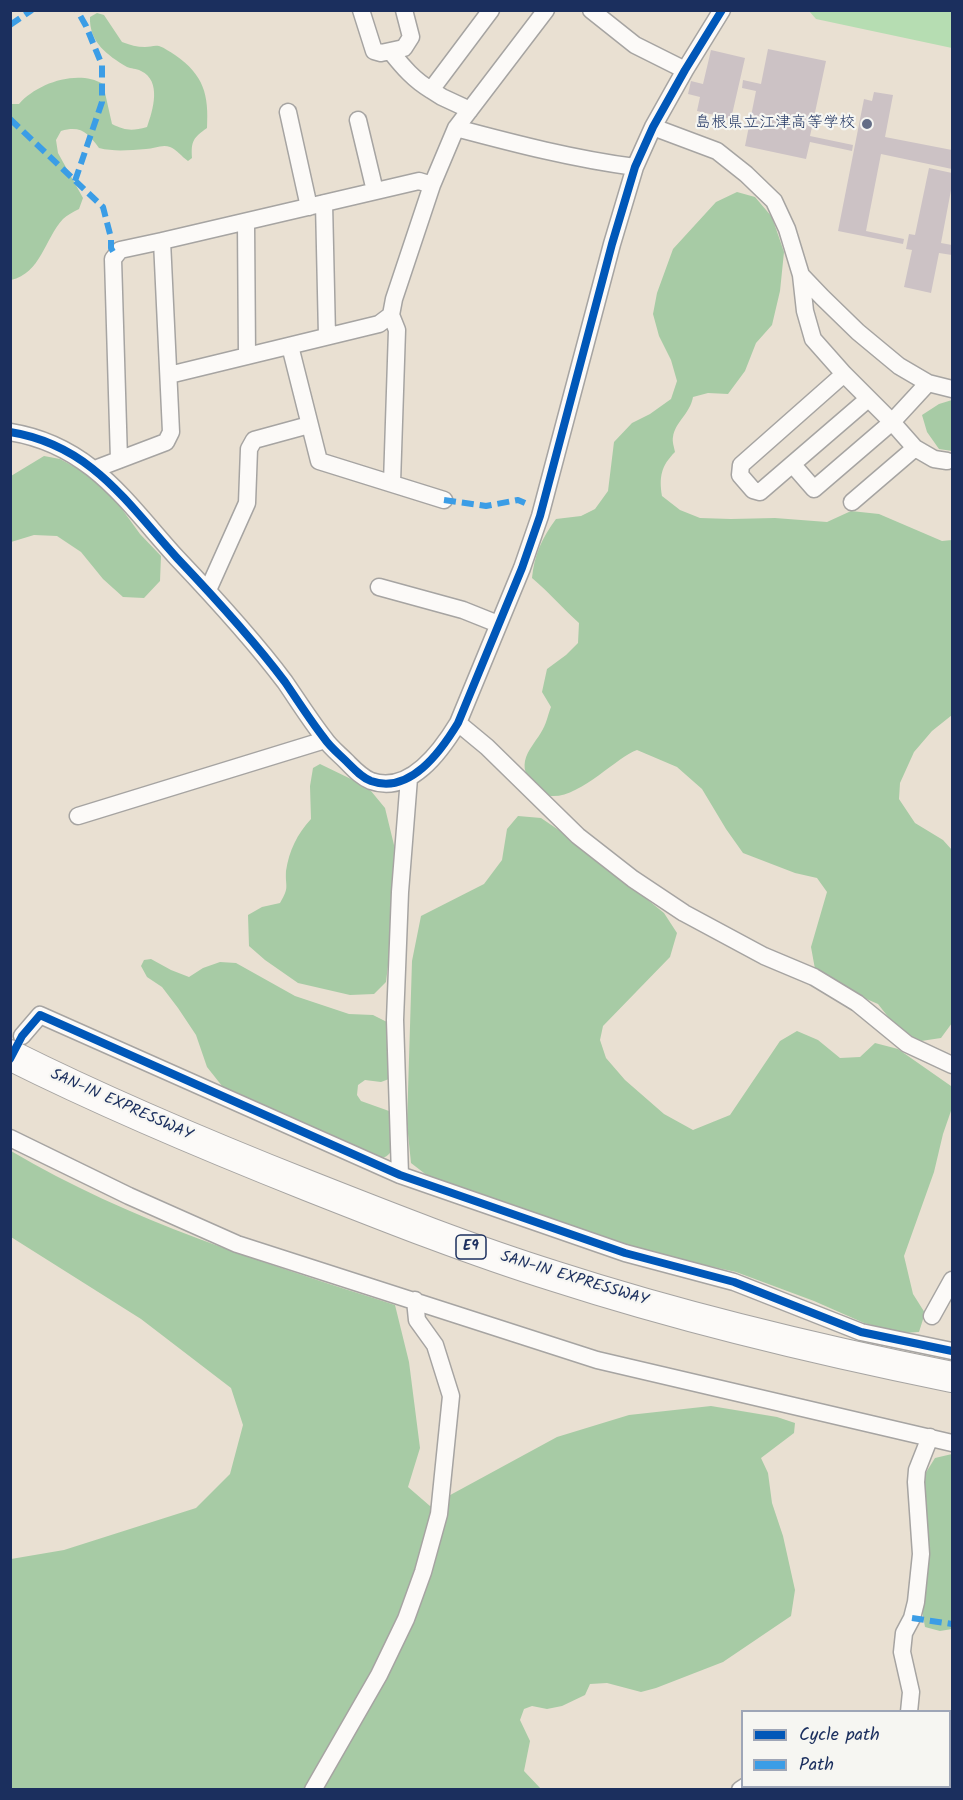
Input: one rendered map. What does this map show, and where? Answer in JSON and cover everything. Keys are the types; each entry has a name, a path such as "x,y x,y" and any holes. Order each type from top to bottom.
{"highway":[{"name":"SAN-IN EXPRESSWAY","path":"16,1045 76,1088 252,1163 406,1224 553,1276 714,1322 892,1365 952,1377"}],"street":[{"path":"361,10 374,51 381,53 404,48 411,37 404,10"},
{"path":"431,90 491,10"},
{"path":"392,483 397,330 391,315 394,299 432,185 456,128 546,10"},
{"path":"591,10 635,45 685,70"},
{"path":"10,432 35,438 57,447 82,460 95,470 140,515 262,651 325,740 360,775 373,782 392,783 409,778 430,762 446,744 458,723 522,568 540,516 612,244 635,167 653,127 722,10"},
{"path":"391,52 421,84 470,110"},
{"path":"288,112 317,205 327,336"},
{"path":"358,120 375,191"},
{"path":"653,127 717,151 746,174 774,201 787,229 801,275 805,311 813,339 915,448 934,459 947,461"},
{"path":"456,128 535,150 635,167"},
{"path":"119,460 113,259 120,250 246,223 419,181 432,185"},
{"path":"246,223 247,356"},
{"path":"95,470 166,442 171,432 162,242"},
{"path":"801,275 858,332 888,357 928,383 952,389"},
{"path":"169,375 379,324 391,315"},
{"path":"290,346 320,461 444,500"},
{"path":"844,374 741,465 740,475 753,490 760,492 868,399"},
{"path":"792,465 814,489 892,422 928,383"},
{"path":"208,590 247,503 249,449 254,440 309,425"},
{"path":"852,502 915,448"},
{"path":"379,587 463,610 498,624"},
{"path":"458,723 487,747 578,836 633,879 684,913 764,956 814,977 857,1003 907,1044 952,1065"},
{"path":"78,816 325,740"},
{"path":"400,1175 395,1020 400,892 409,778"},
{"path":"16,1045 40,1015 400,1175 625,1253 734,1281 861,1332 952,1351"},
{"path":"10,1138 129,1196 237,1244 597,1360 952,1443"},
{"path":"932,1316 952,1280"},
{"path":"313,1790 379,1675 406,1618 423,1572 438,1514 451,1396 435,1345 417,1320 415,1300"},
{"path":"909,1710 911,1692 902,1652 904,1633 912,1618 916,1602 921,1554 916,1482 930,1437"}],"green space":[{"path":"809,11 952,11 952,48 816,19"},
{"path":"97,13 104,15 122,42 139,47 161,47 193,70 203,87 207,105 207,128 194,140 192,158 188,161 167,146 149,149 105,149 99,148 91,138 79,130 61,131 56,140 58,153 83,198 79,209 65,218 57,227 36,263 21,276 11,280 11,104 19,104 27,96 47,84 58,80 82,78 103,84 112,124 133,130 147,127 154,96 152,82 141,71 127,67 113,58 96,41 90,26 90,17"},
{"path":"737,192 755,197 772,217 784,252 780,291 772,325 756,343 745,371 728,394 708,393 693,397 674,432 675,452 662,472 662,496 680,510 700,518 775,518 827,522 851,511 879,514 942,541 952,540 952,715 932,731 914,752 900,783 899,799 915,823 943,840 952,850 952,1023 941,1038 921,1041 900,1032 878,1004 841,988 815,969 811,947 827,892 817,878 795,873 743,853 702,789 677,767 637,750 586,784 572,792 558,796 545,795 534,786 525,771 526,757 541,733 551,707 542,692 547,669 578,643 579,623 532,578 537,554 556,519 581,516 595,509 608,491 614,442 632,423 671,399 677,381 653,314 657,293 673,249 716,202"},
{"path":"952,400 952,451 939,449 927,432 922,415 939,404"},
{"path":"44,456 60,459 84,472 114,498 140,534 161,556 160,581 144,598 123,597 103,579 81,552 57,536 34,535 11,542 11,476"},
{"path":"320,764 371,791 385,808 394,845 393,924 386,982 374,994 350,995 298,983 249,946 248,915 262,907 280,903 285,893 289,857 298,837 311,819 310,786 313,768"},
{"path":"518,816 541,818 575,841 664,913 677,933 670,957 603,1026 600,1040 606,1058 625,1080 664,1114 693,1130 730,1115 780,1041 797,1031 818,1040 840,1058 860,1057 875,1043 898,1049 951,1086 952,1108 934,1172 904,1256 913,1294 925,1313 919,1332 903,1333 864,1323 814,1301 736,1272 664,1256 597,1236 514,1205 433,1180 411,1163 407,1124 412,961 421,916 484,884 502,860 507,829"},
{"path":"151,959 189,977 203,968 220,962 236,963 295,996 349,1014 373,1015 387,1022 391,1033 389,1079 381,1082 365,1080 358,1085 357,1095 361,1101 389,1111 393,1121 395,1139 389,1154 380,1159 226,1091 207,1067 196,1035 178,1008 162,987 147,977 141,966 144,960"},
{"path":"11,1151 102,1199 150,1219 247,1256 395,1305 409,1362 420,1448 408,1487 430,1506 557,1437 629,1415 711,1406 777,1417 795,1423 794,1433 761,1458 768,1473 772,1503 783,1536 795,1590 791,1616 723,1662 656,1688 641,1692 607,1683 590,1684 585,1695 562,1706 547,1709 532,1706 524,1709 520,1720 530,1741 524,1771 541,1789 11,1790 11,1559 64,1550 196,1508 230,1474 243,1425 231,1388 141,1319 11,1237"},
{"path":"952,1454 952,1629 940,1631 925,1627 922,1610 922,1517 925,1474 935,1458"}],"building":[{"path":"768,49 826,61 810,136 853,145 852,151 810,142 806,159 745,146 756,91 742,88 743,80 761,84"},
{"path":"711,50 745,58 731,119 697,111 700,97 688,94 691,81 703,84"},
{"path":"874,92 893,95 885,137 952,150 952,169 881,154 866,231 904,239 903,244 838,231 864,99 872,101"},
{"path":"929,168 952,173 952,185 941,243 952,245 952,255 939,253 931,293 904,287 912,250 906,249 909,234 915,235"}],"marked path":[{"path":"10,25 32,10"},
{"path":"75,181 102,102 102,65 77,10"},
{"path":"10,119 103,207 111,238 111,248 115,255"},
{"path":"444,500 486,506 518,500 525,503"},
{"path":"912,1618 952,1624"}],"cycle path":[{"path":"10,432 38,439 63,449 85,463 124,497 246,634 285,682 326,741 358,772 371,781 385,784 399,782 411,776 423,768 443,746 458,723 522,568 540,516 612,244 635,167 653,127 722,10"},
{"path":"10,1059 22,1036 40,1015 400,1175 625,1253 734,1282 861,1332 952,1351"}],"place":[{"name":"島根県立江津高等学校","path":"867,124"}]}
